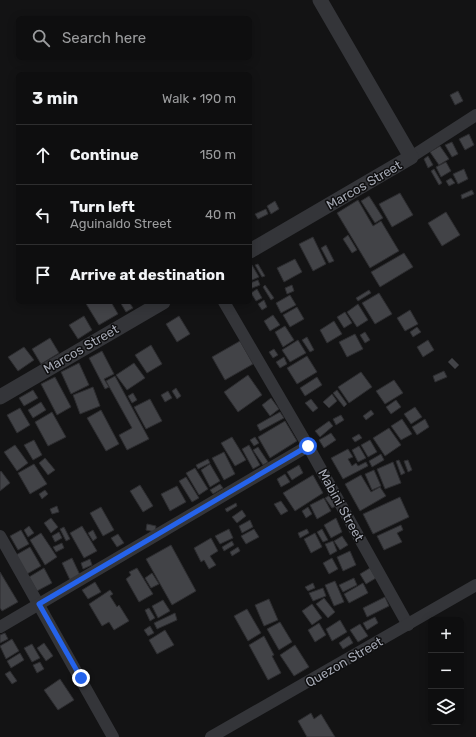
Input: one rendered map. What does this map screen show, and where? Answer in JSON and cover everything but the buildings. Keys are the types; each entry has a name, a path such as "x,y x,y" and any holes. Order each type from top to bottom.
{"street":[{"path":"320,0 411,157"},
{"name":"Marcos Street","path":"252,250 411,157 476,115"},
{"name":"Marcos Street","path":"0,397 160,304"},
{"name":"Mabini Street","path":"225,304 308,446 408,626"},
{"path":"0,627 308,446"},
{"path":"0,536 113,737"},
{"name":"Quezon Street","path":"211,737 408,626 476,585"}],"route":[{"path":"81,678 39,604 308,446"}]}
